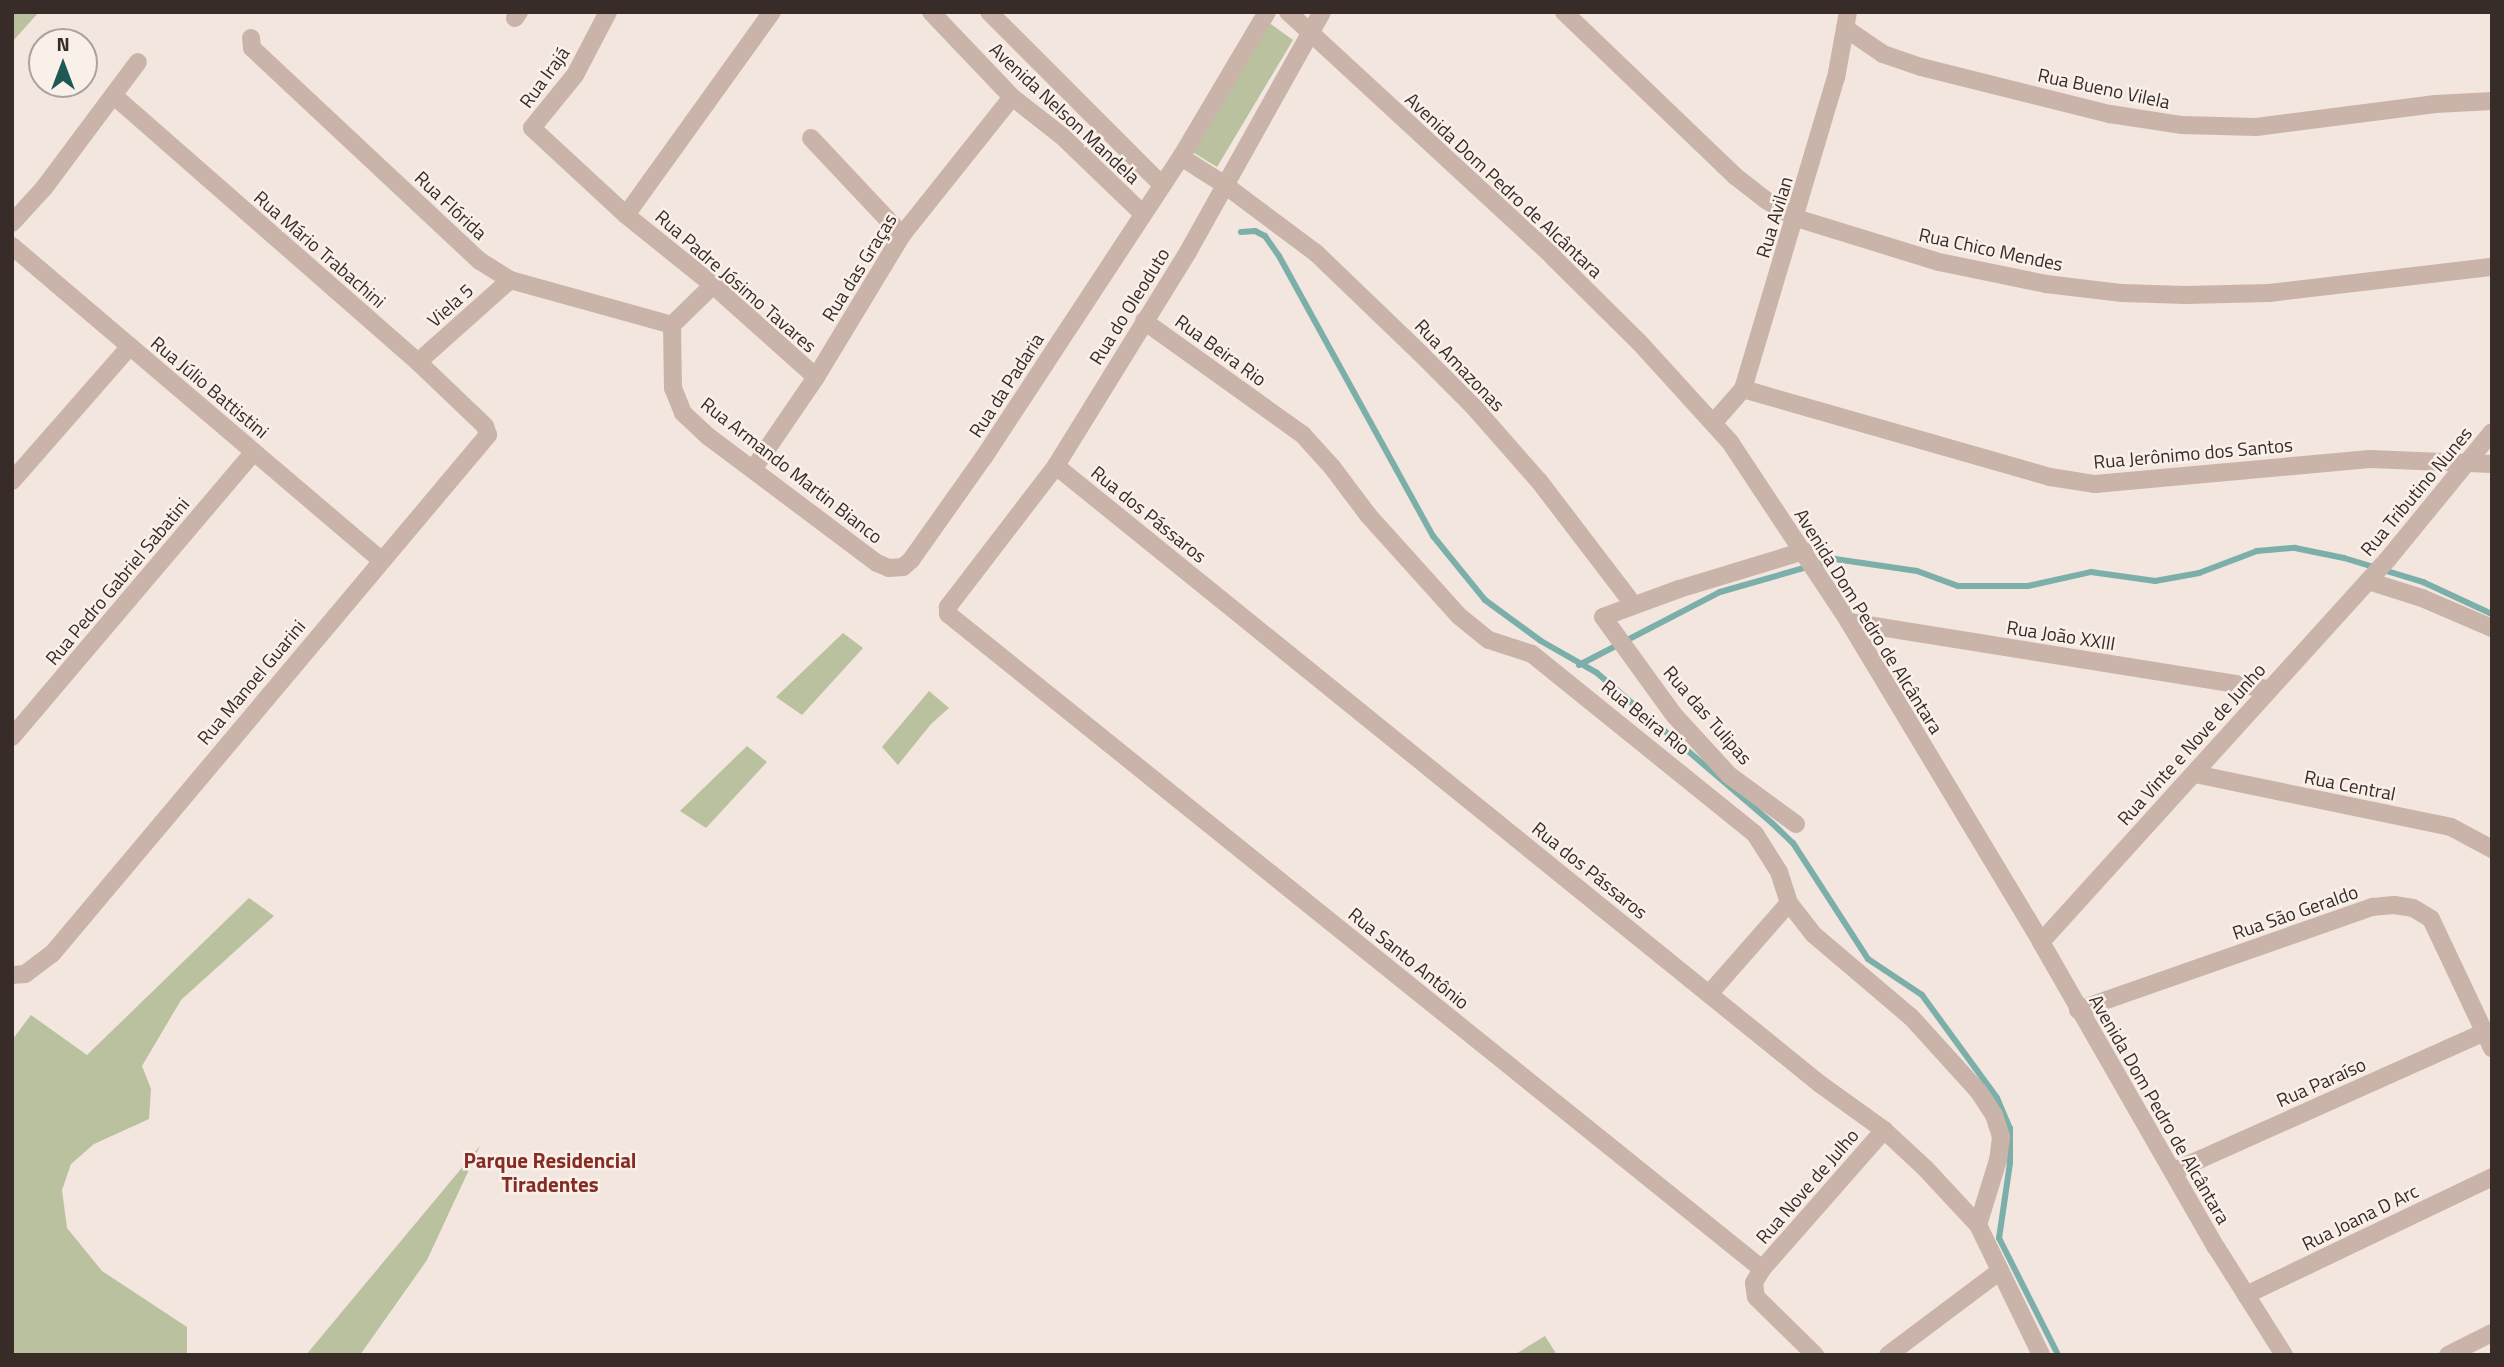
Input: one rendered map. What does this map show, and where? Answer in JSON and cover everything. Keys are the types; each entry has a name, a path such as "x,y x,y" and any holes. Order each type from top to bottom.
{"street":[{"name":"Rua Irajá","path":"608,12 575,75 532,128 626,215"},
{"name":"Rua Padre Jósimo Tavares","path":"772,12 626,215 713,285 816,377"},
{"name":"Avenida Nelson Mandela","path":"931,12 1012,97 1062,136 1142,213"},
{"name":"Avenida Nelson Mandela","path":"989,12 1162,185"},
{"path":"1142,213 1181,158 1267,12"},
{"name":"Avenida Dom Pedro de Alcântara","path":"1288,12 1552,256 1714,422 1831,592 2041,942 2246,1296 2284,1355"},
{"name":"Rua do Oleoduto","path":"948,607 1056,466 1143,321 1188,253 1322,12"},
{"name":"Rua Chico Mendes","path":"1564,12 1735,176 1796,218 1939,261 2046,284 2122,293 2269,293 2492,267"},
{"name":"Rua Avilan","path":"1714,422 1743,389 1836,78 1847,20"},
{"name":"Rua Bueno Vilela","path":"1847,20 1883,54 1921,67 2110,114 2182,125 2256,127 2435,104 2492,101"},
{"name":"Rua Flórida","path":"251,38 252,48 261,58 480,261 510,280 672,325"},
{"path":"12,223 44,188 138,62"},
{"name":"Rua Mário Trabachini","path":"113,95 418,362 485,426 488,431 486,440"},
{"name":"Rua das Graças","path":"754,468 816,377 902,235 1012,97"},
{"path":"811,138 902,235"},
{"name":"Rua Amazonas","path":"1181,158 1226,185 1316,253 1474,406 1539,481 1633,604"},
{"name":"Rua da Padaria","path":"894,569 911,560 984,457 1142,213"},
{"name":"Rua Júlio Battistini","path":"12,246 381,560"},
{"name":"Viela 5","path":"418,362 510,280"},
{"path":"672,325 713,285"},
{"name":"Rua Beira Rio","path":"1143,321 1303,435 1332,467 1368,515 1459,616 1489,640 1532,654 1755,834 1779,872 1789,903 1813,934 1911,1017 1979,1092 1994,1115 2001,1137 1998,1160 1978,1225"},
{"name":"Rua Armando Martin Bianco","path":"672,325 673,388 680,406 709,437 754,468 877,563 894,569"},
{"path":"12,481 130,346"},
{"name":"Rua Jerônimo dos Santos","path":"1743,389 2050,477 2095,484 2370,459 2492,464"},
{"name":"Rua Tributino Nunes","path":"2370,578 2492,432"},
{"name":"Rua Manoel Guarini","path":"12,975 25,974 52,954 381,560 486,440"},
{"name":"Rua Pedro Gabriel Sabatini","path":"12,737 254,452"},
{"name":"Rua dos Pássaros","path":"1056,466 1709,994 1884,1130 1925,1168 1978,1225 2041,1355"},
{"path":"1633,604 1807,557"},
{"path":"2370,578 2492,628"},
{"name":"Rua Vinte e Nove de Junho","path":"2041,942 2370,578"},
{"name":"Rua das Tulipas","path":"1633,604 1607,623 1674,715 1729,775 1797,824"},
{"name":"Rua Santo Antônio","path":"948,607 949,617 1762,1269"},
{"name":"Rua João XXIII","path":"1849,622 2267,689"},
{"name":"Rua Central","path":"2195,774 2451,827 2492,849"},
{"path":"1709,994 1789,903"},
{"name":"Rua São Geraldo","path":"2078,1010 2372,907 2394,905 2413,908 2431,919 2488,1040"},
{"name":"Rua Paraíso","path":"2174,1171 2488,1040"},
{"name":"Rua Nove de Julho","path":"1762,1269 1884,1130"},
{"name":"Rua Joana D Arc","path":"2246,1296 2492,1177"},
{"path":"1762,1269 1754,1283 1756,1297 1815,1355"},
{"path":"1888,1355 2000,1271"},
{"path":"2448,1355 2492,1333"}],"green space":[{"path":"12,12 39,12 12,42"},
{"path":"1268,22 1293,40 1217,167 1191,151"},
{"path":"843,633 863,648 802,715 776,697"},
{"path":"929,691 949,708 931,724 898,765 882,747"},
{"path":"747,746 767,762 706,828 680,811"},
{"path":"249,898 274,916 181,1000 142,1066 151,1089 149,1119 94,1144 71,1164 62,1190 67,1228 102,1271 187,1327 187,1355 12,1355 12,1040 31,1015 87,1055"},
{"path":"480,1146 427,1260 360,1355 306,1355"},
{"path":"1545,1336 1557,1355 1514,1355"}],"waterway":[{"path":"1241,232 1255,231 1265,236 1279,256 1433,536 1485,600 1541,641 1597,673 1793,843 1868,959 1922,995 1997,1098 2010,1128 2010,1163 1999,1238 2058,1355"},
{"path":"1579,665 1720,592 1835,559 1917,571 1958,586 2028,586 2091,572 2155,581 2199,573 2257,551 2295,548 2344,558 2423,582 2492,614"}],"district":[{"name":"Parque Residencial Tiradentes","path":"550,1172"}]}
